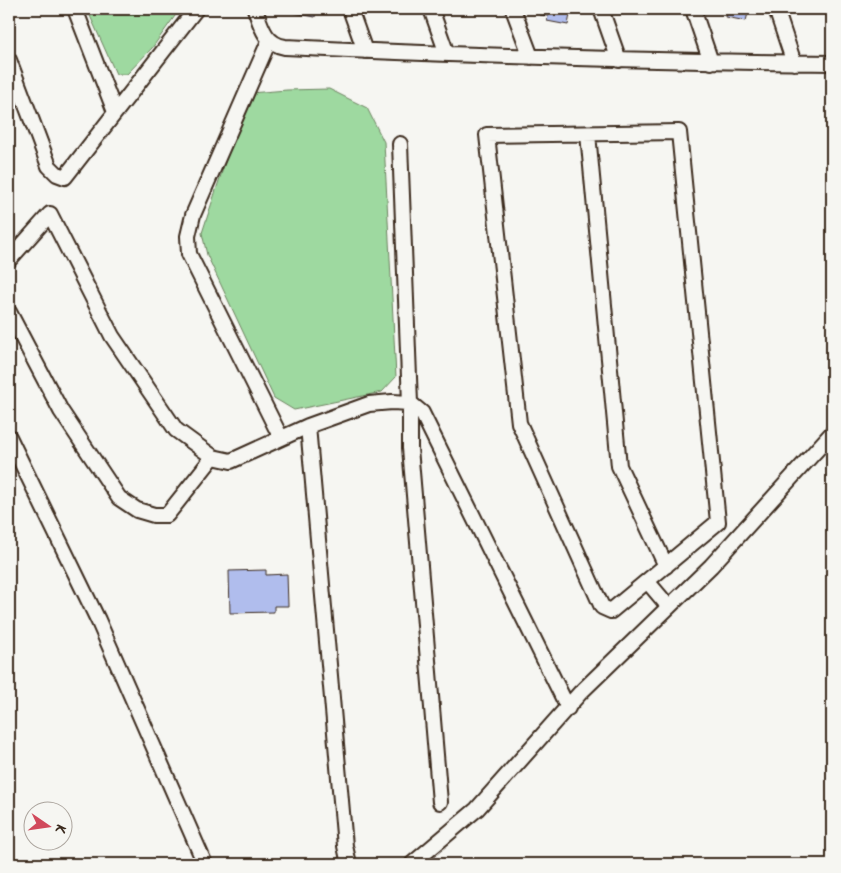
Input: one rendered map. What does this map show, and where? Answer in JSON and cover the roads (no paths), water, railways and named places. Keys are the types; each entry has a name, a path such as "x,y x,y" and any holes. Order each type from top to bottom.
{"street":[{"path":"75,9 115,112"},
{"path":"9,60 49,166 57,174 65,177 196,9"},
{"path":"255,9 262,31 269,40 277,46 285,47 619,60 832,63"},
{"path":"350,9 364,51"},
{"path":"431,9 447,54"},
{"path":"513,9 531,57"},
{"path":"601,9 619,60"},
{"path":"693,9 711,62"},
{"path":"776,9 794,63"},
{"path":"269,40 193,215 188,236 189,254 281,438"},
{"path":"679,132 718,522 611,610 602,608 519,423 487,135 588,134 679,132"},
{"path":"588,134 619,466 666,566"},
{"path":"400,144 410,448 440,802"},
{"path":"9,260 50,214 112,336 176,430 213,457 231,461 308,426 369,404 410,403 422,413 568,708"},
{"path":"9,312 61,411 119,498 136,510 154,515 167,515 213,457"},
{"path":"308,426 345,846 349,864"},
{"path":"412,864 477,809 580,693 711,566 832,433"},
{"path":"9,437 98,620 205,864"},
{"path":"647,581 669,607"}]}
